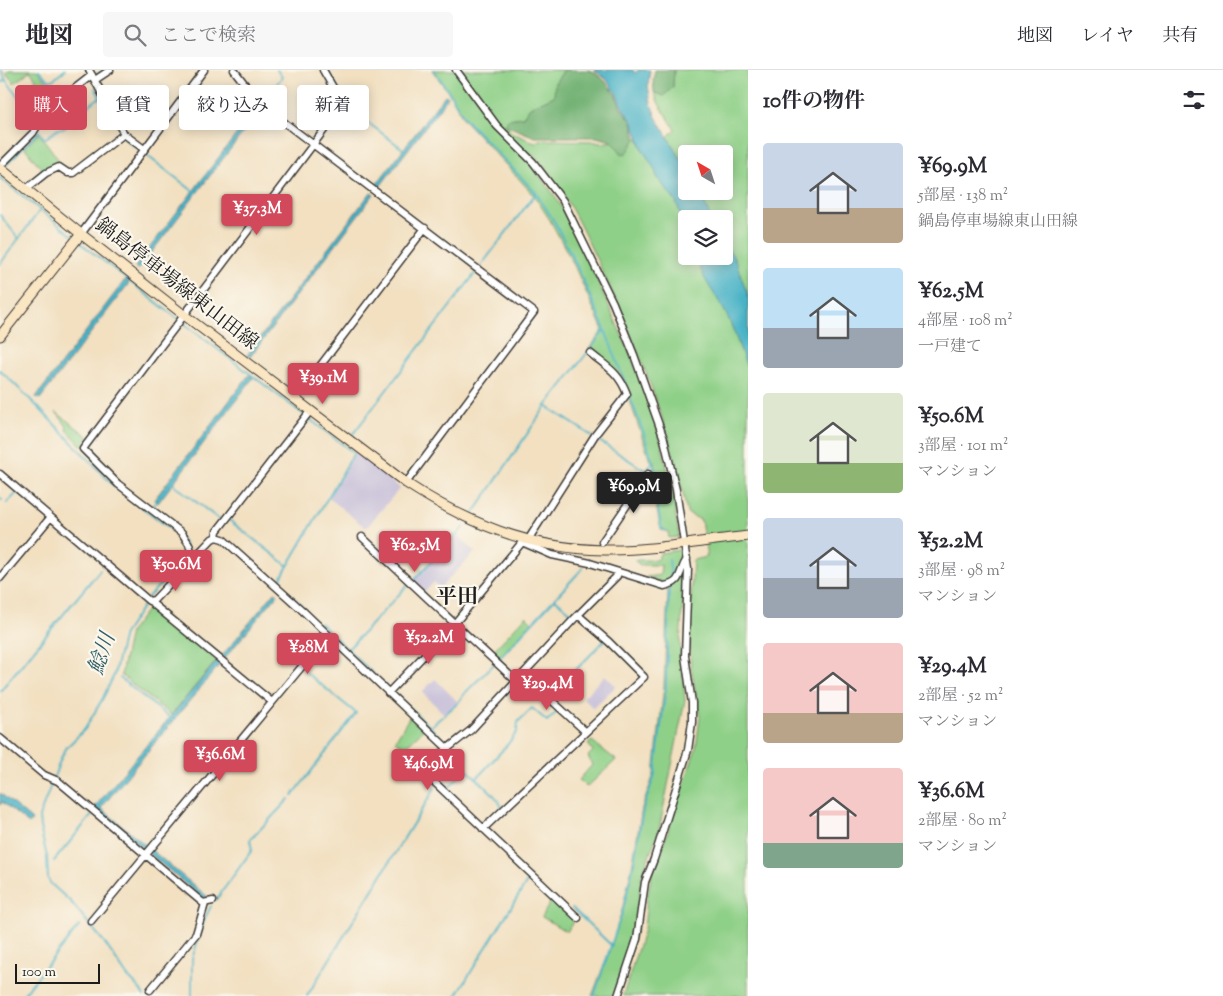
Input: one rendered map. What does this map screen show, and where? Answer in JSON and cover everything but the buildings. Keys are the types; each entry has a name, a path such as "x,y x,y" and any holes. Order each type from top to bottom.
{"main road":[{"name":"鍋島停車場線東山田線","path":"0,167 181,318 295,398 307,414 406,483 462,516 525,541 605,550 748,536"},
{"path":"0,336 80,234"}],"street":[{"path":"0,167 34,133 52,106 92,75 110,70"},
{"path":"80,234 204,70"},
{"path":"234,70 260,104 534,312 406,483"},
{"path":"193,558 189,544 182,533 118,484 83,449 343,105 323,70"},
{"path":"456,70 497,126 548,179 563,201 581,236 630,347 664,439 687,543 685,656 692,703 692,722 688,750 645,882 637,939 618,996"},
{"path":"92,75 124,134 144,149"},
{"path":"26,189 46,173 59,167 68,174 73,173 124,134"},
{"path":"295,398 425,228"},
{"path":"388,693 454,623 525,541 596,435 626,394 622,380 590,353"},
{"path":"216,537 217,530 307,414"},
{"path":"0,474 142,596 272,702"},
{"path":"602,542 648,474"},
{"path":"0,578 50,518"},
{"path":"150,601 212,539 216,537 223,539 388,693 450,747"},
{"path":"362,537 516,682"},
{"path":"525,541 552,555 592,560 616,572 664,586 675,583 687,559"},
{"path":"578,918 486,827 426,774 427,766 472,728 617,576 616,572"},
{"path":"486,827 644,677 578,615"},
{"path":"91,921 328,635"},
{"path":"523,674 586,732"},
{"path":"0,738 48,777 57,780 206,904"},
{"path":"150,990 196,934 206,904 212,901"}],"shaded area":[{"path":"356,452 400,488 366,528 329,498"},
{"path":"458,535 475,552 440,588 434,582 425,592 414,581"},
{"path":"605,675 616,686 593,708 583,698"},
{"path":"435,679 458,702 444,714 422,692"}],"green space":[{"path":"9,70 37,70 47,82 42,85 32,85 36,79 30,71 14,83 6,73"},
{"path":"432,70 564,70 555,83 555,96 530,107 523,117 508,119 505,125 511,132 535,143 539,140 592,141 600,143 636,139 638,137 643,150 667,138 675,129 659,104 654,92 664,96 673,87 674,70 748,70 748,996 623,996 644,929 652,873 661,852 696,748 700,717 691,667 689,632 693,560 707,557 701,520 687,513 671,447 650,383 610,289 568,202 541,163 530,152 536,171 555,196 577,235 631,356 659,434 672,489 679,537 669,538 668,532 661,530 652,486 646,482 655,465 653,460 650,460 621,375 589,349 603,330 573,263 550,220 533,194 464,120 452,97"},
{"path":"564,70 588,70 594,72 605,81 615,94 621,108 632,122 636,139 627,153 622,154 612,141 596,137 535,137 505,125 508,119 523,117 530,107 554,96 555,83"},
{"path":"655,70 674,70 673,87 664,96 654,92 653,80"},
{"path":"39,133 61,163 44,172 25,148"},
{"path":"56,412 89,437 82,446 67,430 66,425"},
{"path":"679,550 683,554 685,572 680,643 685,700 659,830 641,878 637,929 614,996 592,996 612,944 622,910 632,867 642,808 654,774 664,686 668,590 666,583 646,577 660,575 661,565 640,565 634,560 658,560 660,553"},
{"path":"150,606 217,660 171,715 121,675 130,632"},
{"path":"526,616 532,622 497,660 490,654"},
{"path":"410,716 424,729 405,747 395,741"},
{"path":"592,741 616,760 587,787 579,780 592,765 588,756 593,751 588,744"},
{"path":"553,897 575,918 567,932 542,917"}],"water":[{"path":"594,70 633,70 635,73 638,70 650,70 648,85 651,104 656,117 678,154 678,200 704,200 707,210 679,210 676,202 657,177 643,150 632,121 606,79"},
{"path":"445,95 448,97 378,189 375,186"},
{"path":"240,130 245,130 138,270 135,267"},
{"path":"371,192 374,194 250,357 247,355"},
{"path":"733,256 735,259 748,296 748,370 727,316 704,278 699,265 733,265"},
{"path":"125,280 129,283 40,399 36,397"},
{"path":"249,375 253,378 158,503 154,500"},
{"path":"275,592 278,594 224,659 221,657"},
{"path":"217,661 220,664 101,808 209,898 206,901 94,808"},
{"path":"0,793 32,820 29,824 2,802 0,805"}],"waterway":[{"path":"1,70 15,92"},
{"path":"39,70 48,80 53,80 65,70"},
{"path":"96,75 104,70"},
{"path":"276,85 282,77 277,70"},
{"path":"327,70 335,85"},
{"path":"434,70 466,120 536,193 554,221 575,262 605,330 625,382"},
{"path":"0,83 6,80"},
{"path":"95,88 97,92"},
{"path":"7,164 39,131 46,138 58,129 63,129 73,121 75,116 97,99"},
{"path":"369,124 403,149"},
{"path":"125,139 140,150"},
{"path":"145,154 193,191"},
{"path":"0,178 73,236"},
{"path":"480,267 536,193"},
{"path":"0,264 40,210"},
{"path":"0,215 19,239"},
{"path":"79,242 178,319"},
{"path":"353,434 477,271"},
{"path":"182,322 354,453 278,583 306,610"},
{"path":"474,513 546,406 605,330"},
{"name":"鯰川","path":"0,370 114,486 182,539 185,546 183,561 148,597"},
{"path":"629,394 655,470 652,475 661,527 666,531"},
{"path":"546,406 592,436"},
{"path":"596,439 646,471"},
{"path":"645,473 652,463"},
{"path":"173,484 221,521"},
{"path":"7,503 17,493"},
{"path":"153,508 156,501"},
{"path":"229,520 288,566"},
{"path":"413,581 464,527"},
{"path":"669,559 671,579"},
{"path":"497,661 583,568"},
{"path":"0,691 100,570"},
{"path":"348,649 409,584"},
{"path":"594,996 623,910 643,809 655,774 666,687 669,590"},
{"path":"555,599 574,615"},
{"name":"鯰川","path":"144,996 127,976 104,942 71,902 48,879 47,857 39,817 61,758 67,747 85,729 103,698 114,675 124,634 146,601"},
{"path":"320,623 387,687"},
{"path":"547,693 559,680 563,683 603,640"},
{"path":"430,727 458,703 465,693 494,664"},
{"path":"293,795 356,713 304,671"},
{"path":"120,678 170,718"},
{"path":"394,693 449,745"},
{"path":"477,778 508,744 517,732 518,722 532,708 547,721 559,710"},
{"path":"452,748 459,762 495,796 502,808"},
{"path":"447,790 466,768"},
{"path":"307,996 435,788"},
{"path":"216,900 252,850 250,840 289,799"},
{"path":"54,861 92,815"},
{"path":"456,996 530,877"},
{"path":"192,996 192,959 205,918 211,906"},
{"path":"572,908 612,946"},
{"path":"22,996 79,926"}],"district":[{"name":"平田","path":"457,598"}]}
